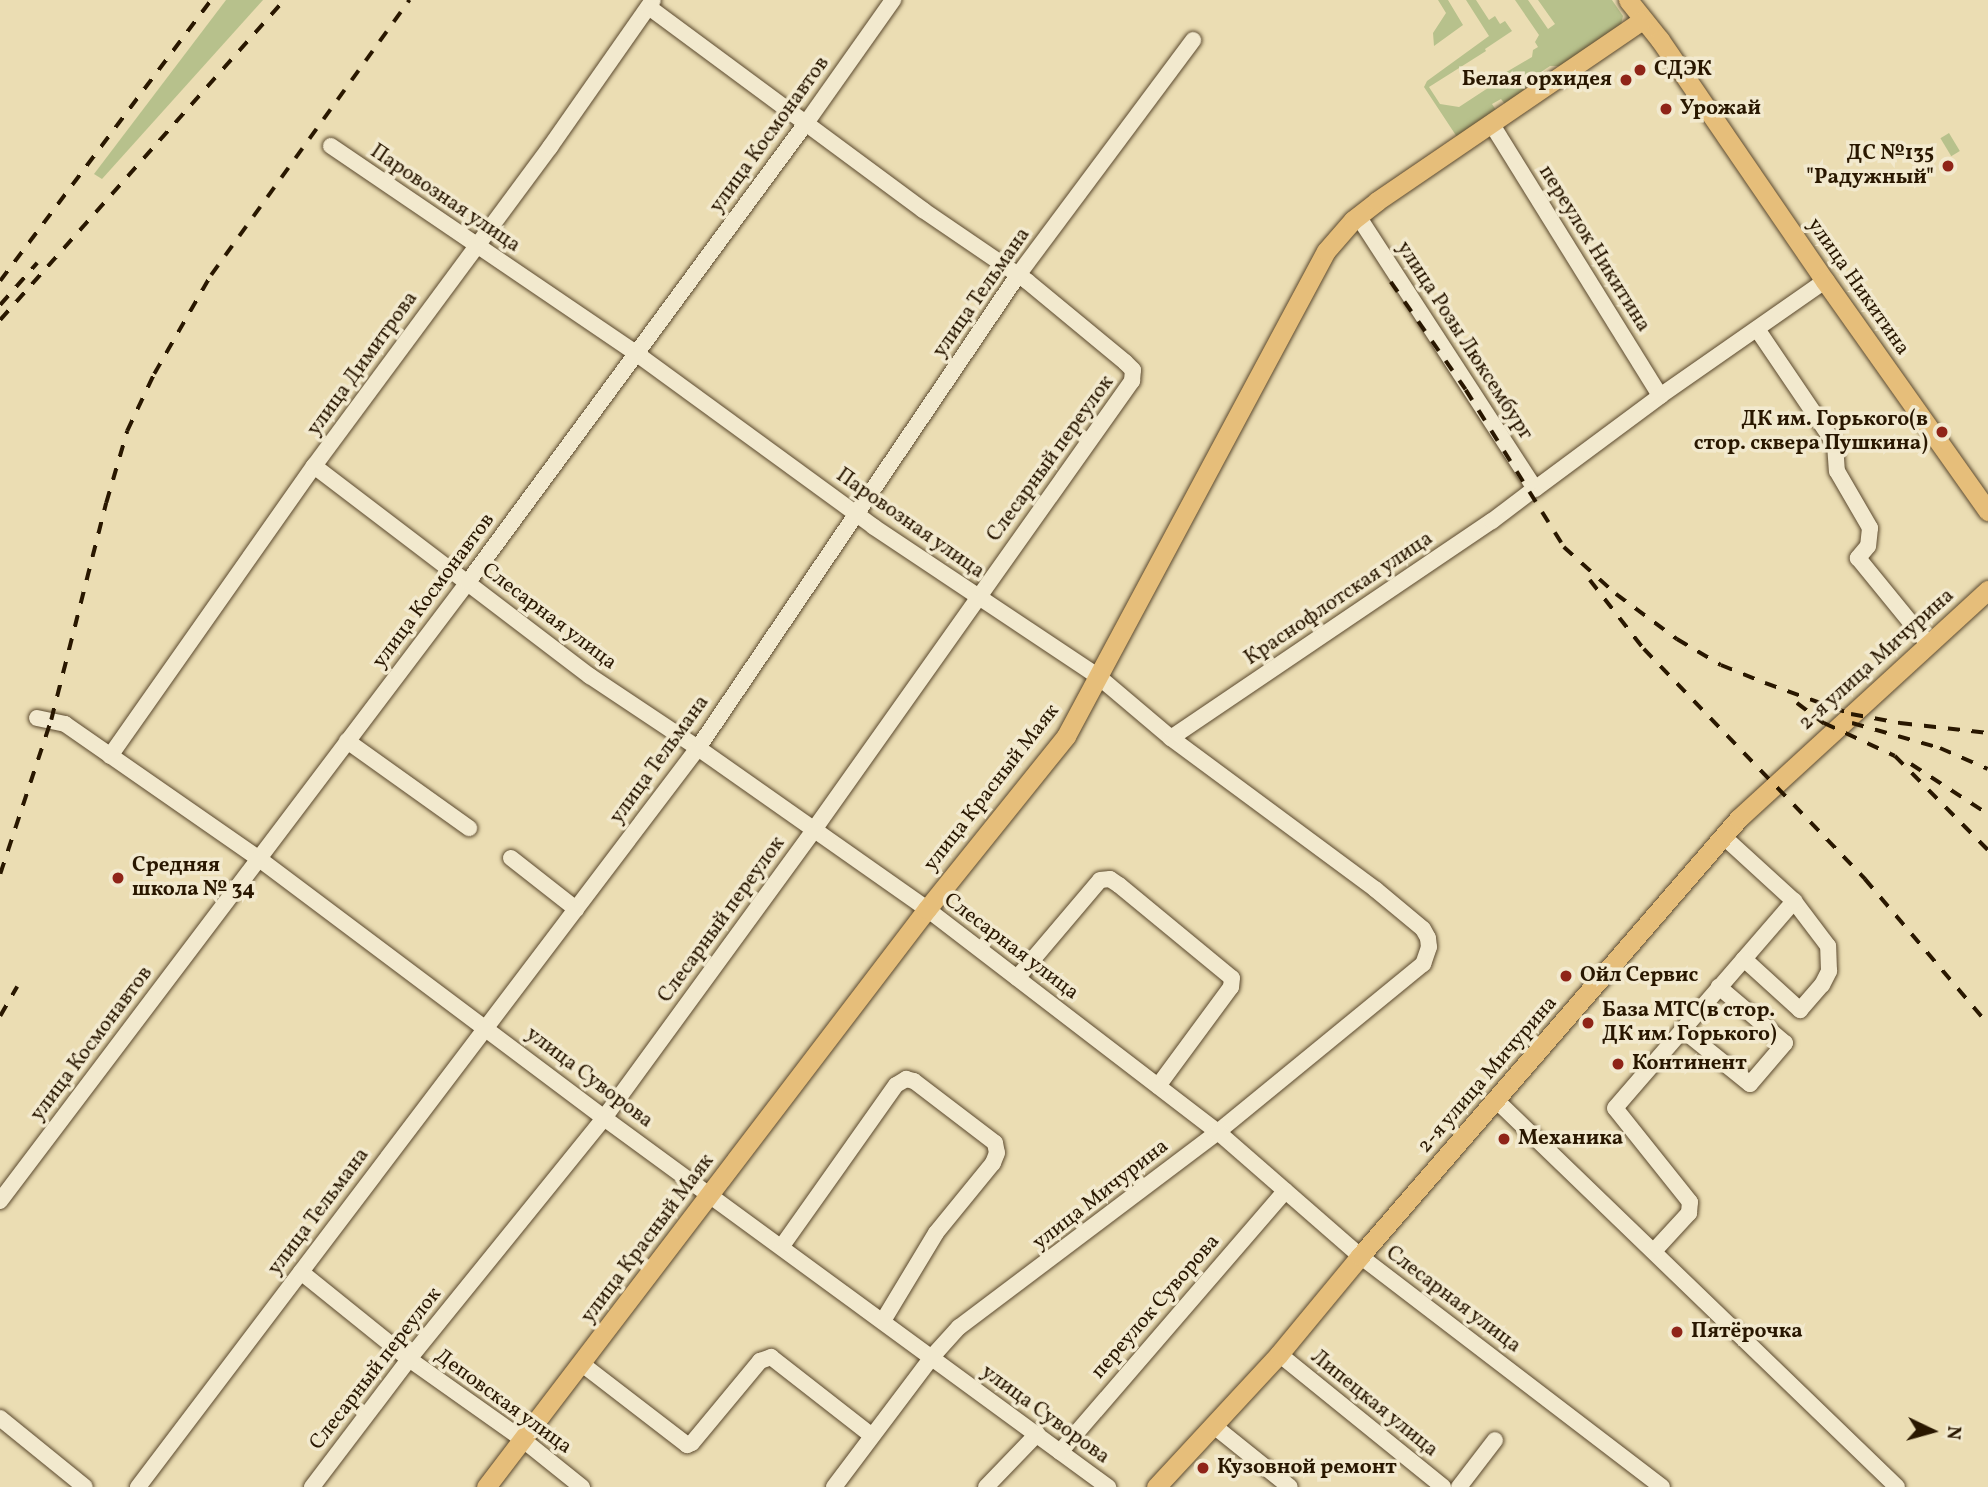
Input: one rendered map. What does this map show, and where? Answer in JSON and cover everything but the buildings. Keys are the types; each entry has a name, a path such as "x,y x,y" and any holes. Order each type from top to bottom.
{"main road":[{"name":"улица Никитина","path":"1628,0 1660,40 1825,281 1988,511"},
{"path":"1640,0 1642,20"},
{"name":"улица Красный Маяк","path":"486,1487 927,909 1066,736 1326,251 1358,216 1642,20"},
{"name":"2-я улица Мичурина","path":"1156,1487 1279,1354 1360,1256 1765,792 1988,590"}],"street":[{"name":"улица Космонавтов","path":"0,1201 638,354 893,0"},
{"path":"651,3 806,123 1018,275"},
{"name":"улица Димитрова","path":"110,756 314,466 651,3"},
{"name":"улица Тельмана","path":"138,1487 698,747 1018,275 1193,40"},
{"name":"переулок Никитина","path":"1491,123 1660,396"},
{"name":"Паровозная улица","path":"331,146 638,354 856,514 1099,677 1171,738 1375,889 1423,929 1429,947 1423,964"},
{"name":"улица Розы Люксембург","path":"1358,216 1532,491"},
{"name":"Слесарный переулок","path":"312,1487 409,1359 604,1118 813,831 1132,381 1133,370 1125,362 1018,275"},
{"name":"Краснофлотская улица","path":"1171,738 1532,491 1660,396 1825,281"},
{"path":"1757,329 1835,444 1837,471 1870,528 1868,546 1858,558 1928,645"},
{"name":"Слесарная улица","path":"314,466 590,676 698,747 813,831 927,909 1218,1132 1360,1256 1662,1487"},
{"name":"улица Суворова","path":"37,718 65,724 258,859 486,1027 604,1118 1108,1487"},
{"path":"347,741 468,828"},
{"path":"1724,837 1794,901 1828,946 1829,971 1822,985 1800,1010 1744,960"},
{"path":"510,858 576,909"},
{"path":"1017,978 1100,880 1110,879 1119,885 1232,978 1231,987 1158,1086"},
{"path":"1654,1251 1689,1213 1690,1202 1615,1108 1794,901"},
{"name":"улица Мичурина","path":"834,1487 932,1357 959,1326 1218,1132 1423,964"},
{"path":"1683,1030 1750,1084 1785,1043 1719,987"},
{"path":"782,1246 896,1085 906,1079 914,1081 995,1143 997,1153 993,1163 936,1233 883,1321"},
{"path":"1496,1100 1897,1487"},
{"name":"переулок Суворова","path":"1060,1452 1285,1191"},
{"name":"Деповская улица","path":"301,1272 409,1359 522,1439 582,1487"},
{"name":"Липецкая улица","path":"1279,1354 1443,1487"},
{"path":"582,1364 687,1445 692,1443 761,1361 771,1357 872,1436"},
{"path":"0,1418 85,1487"},
{"path":"1214,1426 1290,1487"},
{"path":"986,1487 1037,1434"},
{"path":"1459,1487 1495,1440"}],"green space":[{"path":"226,0 263,0 102,179 94,174"},
{"path":"1438,0 1448,0 1463,25 1434,46 1433,33 1446,13"},
{"path":"1466,0 1476,0 1489,20 1495,16 1500,24 1505,21 1512,31 1429,87 1440,104 1459,107 1488,88 1486,84 1532,57 1533,50 1538,47 1535,42 1539,35 1515,0 1528,0 1548,29 1555,24 1538,0 1612,0 1623,16 1621,24 1560,66 1550,66 1529,80 1525,89 1505,104 1501,99 1492,104 1496,110 1457,137 1424,87 1427,81 1489,36"},
{"path":"1949,133 1960,151 1951,156 1940,138"}],"railway":[{"path":"0,281 211,0"},
{"path":"0,320 284,0"},
{"path":"0,874 51,720 127,431 154,374 211,275 409,0"},
{"path":"0,305 37,263"},
{"path":"1391,282 1466,390 1564,547 1616,594 1677,639 1721,665 1765,683 1851,714 1900,723 1988,733"},
{"path":"1590,580 1644,649 1865,879 1988,1024"},
{"path":"1797,703 1824,723 1895,756 1988,850"},
{"path":"1852,723 1940,748 1988,769"},
{"path":"1911,764 1988,814"},
{"path":"0,1016 17,986"}],"place":[{"name":"СДЭК","path":"1640,70"},
{"name":"Белая орхидея","path":"1626,80"},
{"name":"Урожай","path":"1666,109"},
{"name":"ДС №135 \"Радужный\"","path":"1948,166"},
{"name":"ДК им. Горького(в стор. сквера Пушкина)","path":"1942,432"},
{"name":"Средняя школа № 34","path":"118,878"},
{"name":"Ойл Сервис","path":"1566,976"},
{"name":"База МТС(в стор. ДК им. Горького)","path":"1588,1023"},
{"name":"Континент","path":"1618,1064"},
{"name":"Механика","path":"1504,1139"},
{"name":"Пятёрочка","path":"1677,1332"},
{"name":"Кузовной ремонт","path":"1203,1468"}]}
